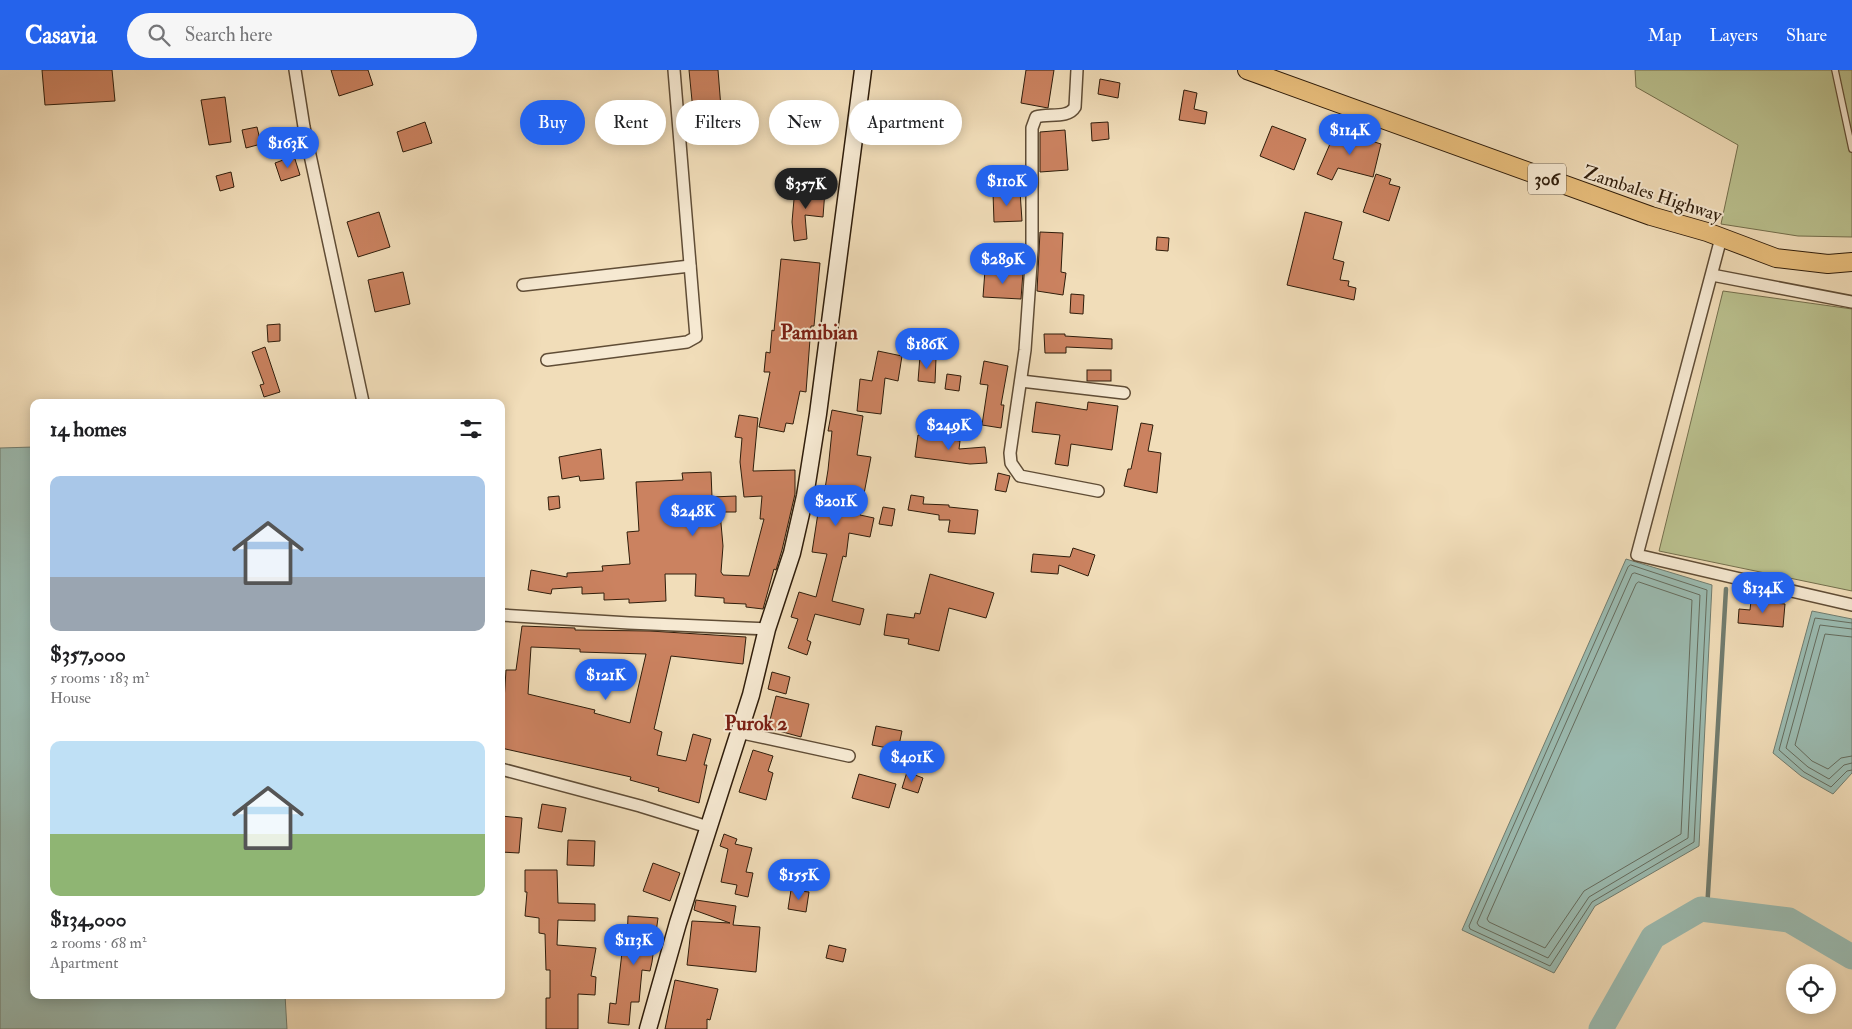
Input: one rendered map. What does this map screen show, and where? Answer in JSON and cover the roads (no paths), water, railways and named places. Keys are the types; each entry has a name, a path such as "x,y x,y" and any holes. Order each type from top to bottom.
{"main road":[{"name":"Zambales Highway","path":"1247,70 1651,216 1776,258 1828,264 1852,262"}],"street":[{"path":"295,70 304,127 362,399"},
{"path":"547,360 693,340 696,337 697,330 674,70"},
{"path":"648,1029 708,827 751,695 767,628 792,553 805,496 818,414 863,70"},
{"path":"1077,70 1075,108 1067,114 1036,117 1032,128 1032,250 1021,382 1010,453 1011,464 1015,472 1020,476 1031,480 1098,491"},
{"path":"1721,238 1637,555 1852,605"},
{"path":"523,285 690,266"},
{"path":"1712,275 1852,302"},
{"path":"1021,382 1124,394"},
{"path":"505,615 629,623 767,628"},
{"path":"738,732 849,756"},
{"path":"505,770 640,806 708,827"}],"lane":[{"path":"1835,70 1852,149"}],"water":[{"path":"30,447 30,999 285,999 287,1029 0,1029 0,448"},
{"path":"1626,559 1712,585 1699,846 1595,906 1554,973 1462,930"},
{"path":"1812,611 1852,619 1852,773 1833,794 1801,776 1773,753"}],"waterway":[{"path":"1707,910 1726,589"},
{"path":"1601,1029 1653,937 1701,909 1789,920 1852,957"}],"district":[{"name":"Pamibian","path":"819,332"},
{"name":"Purok 2","path":"756,723"}]}
